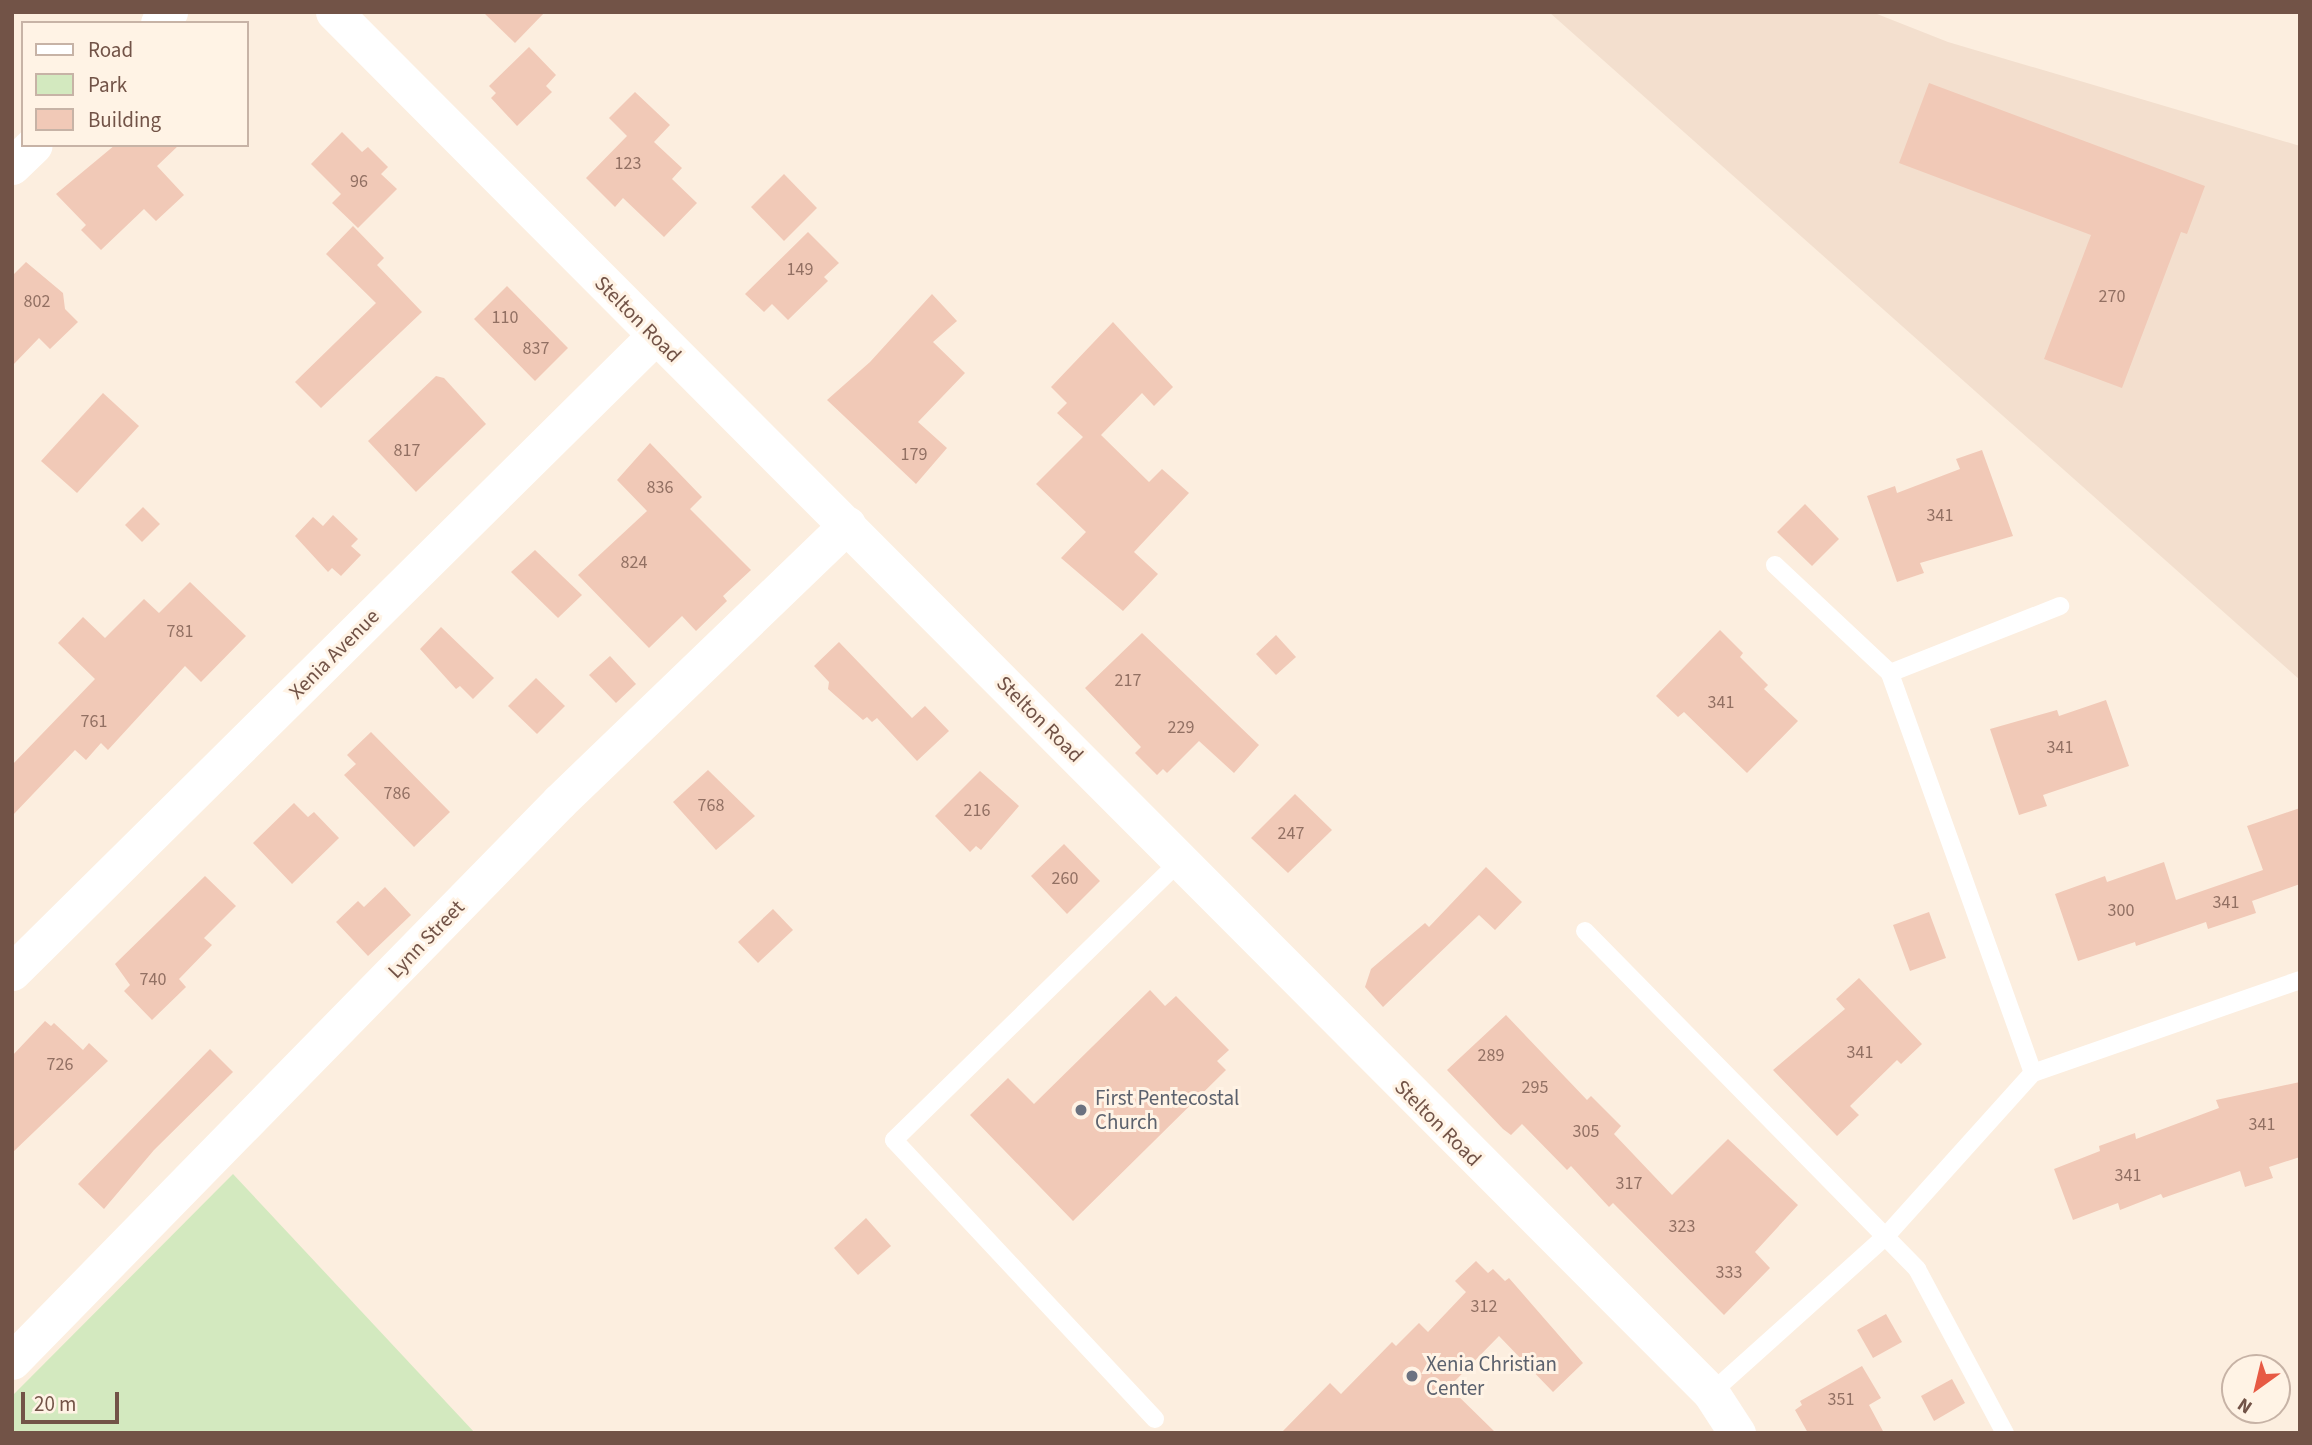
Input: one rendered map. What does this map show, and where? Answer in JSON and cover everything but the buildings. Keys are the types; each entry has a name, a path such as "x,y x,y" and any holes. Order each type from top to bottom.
{"street":[{"name":"Stelton Road","path":"334,12 1711,1393 1737,1433"},
{"path":"12,166 32,147"},
{"name":"Xenia Avenue","path":"12,972 655,336"},
{"name":"Lynn Street","path":"12,1362 559,802 847,525"}],"lane":[{"path":"1775,565 1890,673 2033,1073"},
{"path":"1890,673 2060,606"},
{"path":"1155,1419 894,1140 1180,861"},
{"path":"1586,931 1917,1269 2005,1433"},
{"path":"1711,1393 1885,1236 2033,1073 2300,980"}],"shaded area":[{"path":"1549,12 1872,12 1948,42 2300,146 2300,680"}],"green space":[{"path":"233,1174 475,1433 12,1433 12,1396"}],"place":[{"name":"First Pentecostal Church","path":"1081,1110"},
{"name":"Xenia Christian Center","path":"1412,1376"}]}
